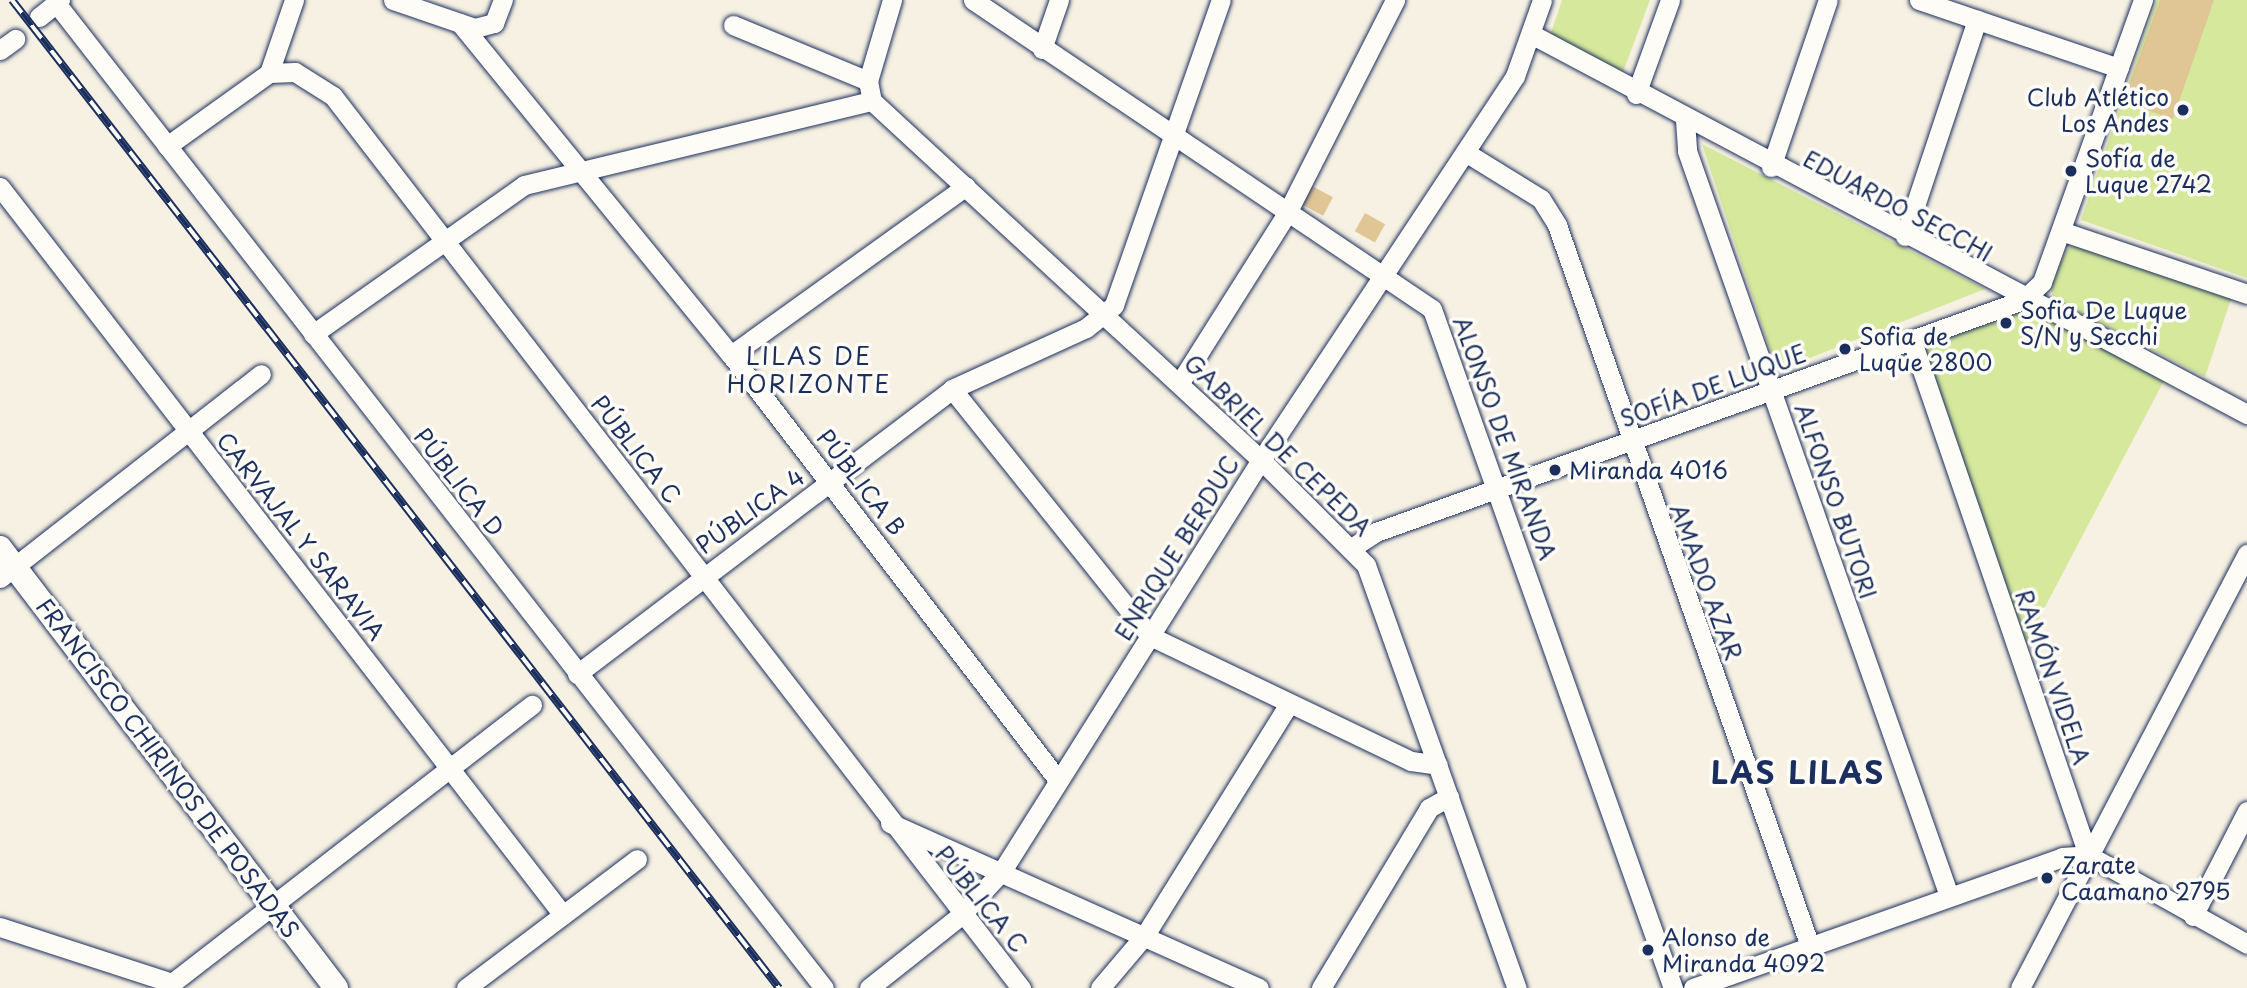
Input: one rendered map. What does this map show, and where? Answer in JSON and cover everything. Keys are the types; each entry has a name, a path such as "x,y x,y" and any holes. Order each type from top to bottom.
{"main road":[{"name":"FRANCISCO CHIRINOS DE POSADAS","path":"5,564 336,988"}],"street":[{"path":"167,146 269,73 294,0"},
{"path":"393,0 460,23 485,27 503,0"},
{"path":"313,334 443,239 524,185 872,101 868,81 892,0"},
{"name":"ALONSO DE MIRANDA","path":"972,0 1174,138 1385,275 1436,316 1673,988"},
{"path":"1042,49 1059,0"},
{"path":"1103,316 1121,289 1222,0"},
{"path":"1179,384 1287,213 1395,0"},
{"name":"ENRIQUE BERDUC","path":"869,988 960,916 1002,871 1261,460 1516,76 1542,0"},
{"path":"1636,94 1670,0"},
{"path":"1771,167 1828,0"},
{"path":"1919,0 2119,68"},
{"name":"SOFÍA DE LUQUE","path":"1353,547 1376,532 2023,300 2042,282 2143,0"},
{"path":"39,17 58,2"},
{"name":"PÚBLICA D","path":"58,2 577,674 824,988"},
{"path":"1905,236 1977,20"},
{"name":"PÚBLICA B","path":"460,23 731,355 1058,780"},
{"path":"733,25 868,81"},
{"name":"EDUARDO SECCHI","path":"1531,34 1771,167 2247,414"},
{"name":"PÚBLICA C","path":"269,73 295,72 333,96 703,576 960,916 1021,988"},
{"name":"GABRIEL DE CEPEDA","path":"872,101 1353,547 1366,565 1517,988"},
{"name":"ALFONSO BUTORI","path":"1685,120 1687,151 1949,896"},
{"name":"AMADO AZAR","path":"1465,152 1535,195 1551,212 1811,949"},
{"path":"731,355 966,186"},
{"name":"CARVAJAL Y SARAVIA","path":"0,187 563,915"},
{"path":"2061,231 2247,294"},
{"name":"PÚBLICA 4","path":"577,674 952,389 1103,316"},
{"name":"RAMÓN VIDELA","path":"1912,341 2088,855"},
{"path":"5,564 189,431 261,374"},
{"path":"952,389 1150,636 1288,705 1420,765 1438,765"},
{"path":"2020,988 2247,554"},
{"path":"0,927 172,983 532,705"},
{"path":"1100,988 1145,934 1288,705"},
{"path":"1321,988 1429,808 1449,797"},
{"path":"2193,916 2247,811"},
{"path":"890,823 1145,934 1259,988"},
{"path":"1693,988 1811,949 1949,896 2062,857 2088,855 2247,944"},
{"path":"466,988 637,859"}],"green space":[{"path":"1562,0 1650,0 1623,72 1549,39"},
{"name":"Club Atlético Los Andes","path":"2157,0 2247,0 2247,278 2081,220"},
{"path":"1702,144 1985,289 1777,371"},
{"path":"2080,241 2233,293 2205,377 2054,299 2050,287 2066,250"},
{"path":"2029,307 2167,375 2025,645 1921,343"}],"building":[{"path":"2160,0 2214,0 2173,119 2123,102"},
{"path":"1310,185 1333,197 1323,216 1300,204"},
{"path":"1365,213 1385,224 1375,243 1355,231"}],"railway":[{"path":"12,0 779,988"}],"place":[{"name":"Club Atlético Los Andes","path":"2183,110"},
{"name":"Sofía de Luque 2742","path":"2071,171"},
{"name":"Sofia De Luque S/N y Secchi","path":"2006,323"},
{"name":"Sofia de Luque 2800","path":"1845,349"},
{"name":"Miranda 4016","path":"1555,470"},
{"name":"Zarate Caamano 2795","path":"2047,878"},
{"name":"Alonso de Miranda 4092","path":"1648,950"}],"district":[{"name":"LILAS DE HORIZONTE","path":"809,370"},
{"name":"LAS LILAS","path":"1798,772"}]}
